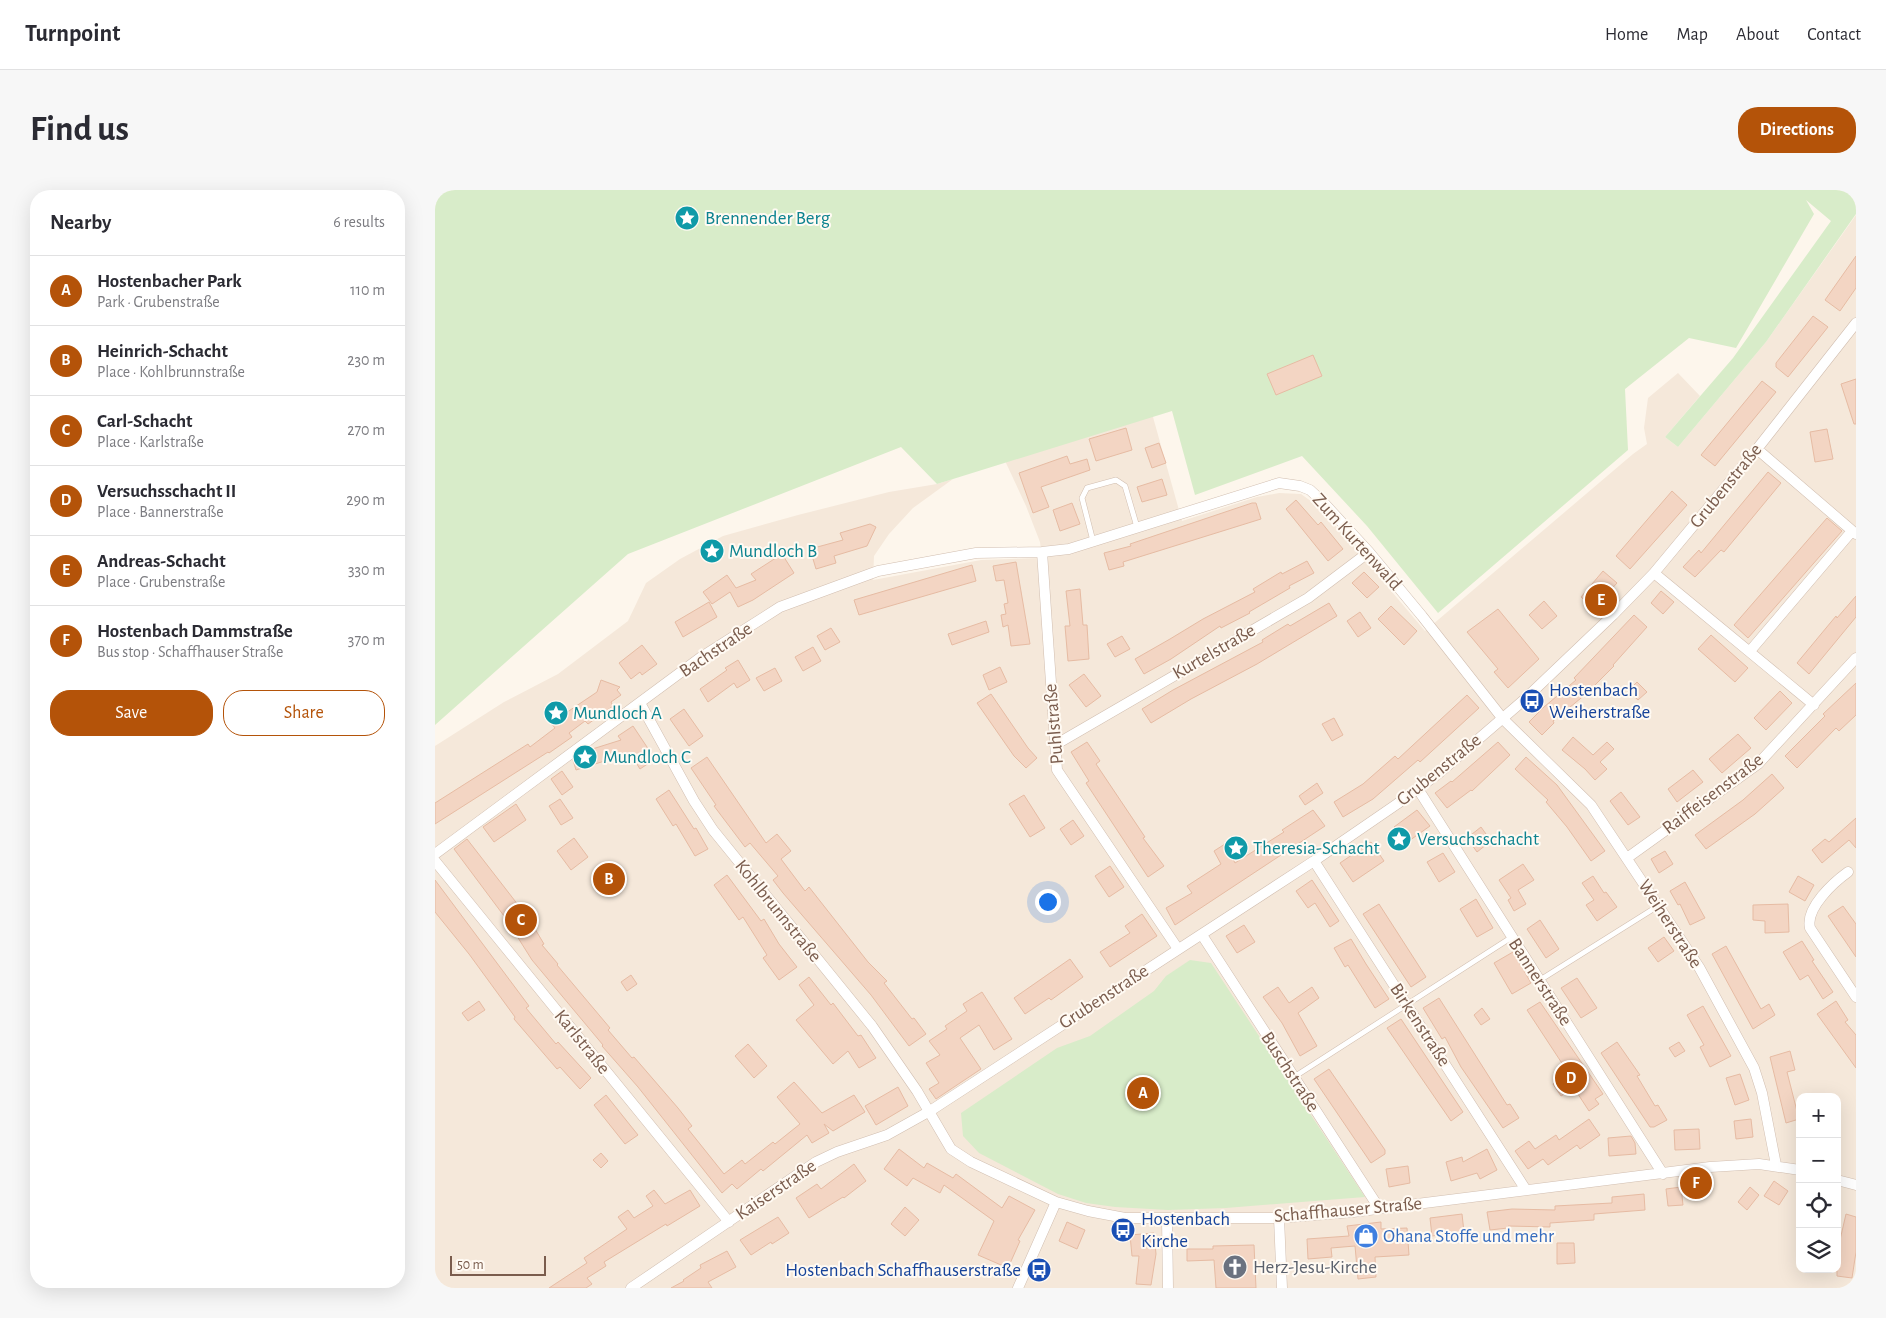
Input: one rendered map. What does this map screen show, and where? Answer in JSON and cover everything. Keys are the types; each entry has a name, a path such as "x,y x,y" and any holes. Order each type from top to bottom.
{"street":[{"name":"Grubenstraße","path":"930,1111 1314,861 1418,789 1503,719 1613,615 1654,573 1757,449 1856,323"},
{"path":"1750,651 1854,532 1757,449"},
{"name":"Zum Kurtenwald","path":"1042,552 1069,549 1279,483 1290,483 1310,490 1369,552 1503,719"},
{"name":"Bachstraße","path":"435,854 700,658 780,607 878,570 976,553 1042,552"},
{"name":"Puhlstraße","path":"1042,552 1057,770 1178,949"},
{"name":"Kurtelstraße","path":"1055,745 1308,598 1369,552"},
{"path":"1654,573 1813,705"},
{"name":"Raiffeisenstraße","path":"1627,858 1758,764 1856,658"},
{"name":"Kohlbrunnstraße","path":"640,703 694,801 713,830 871,1026 930,1111"},
{"name":"Weiherstraße","path":"1503,719 1583,795 1591,805 1699,967 1754,1068 1762,1092 1776,1165"},
{"name":"Bannerstraße","path":"1418,789 1663,1174"},
{"name":"Karlstraße","path":"435,861 729,1222"},
{"name":"Birkenstraße","path":"1314,861 1526,1190"},
{"path":"1849,872 1841,877 1814,906 1809,918 1810,928 1855,992"},
{"name":"Buschstraße","path":"1202,934 1379,1208"},
{"name":"Schaffhauser Straße","path":"930,1111 945,1141 959,1155 1033,1193 1056,1202 1088,1211 1125,1218 1279,1218 1379,1208 1745,1164 1776,1165 1796,1169"},
{"name":"Kaiserstraße","path":"631,1288 816,1162 837,1152 887,1135 930,1111"},
{"path":"1841,1181 1856,1185"},
{"path":"1018,1288 1056,1202"},
{"path":"1279,1218 1282,1288"},
{"path":"1167,1219 1168,1288"}],"lane":[{"path":"1093,541 1082,498 1087,488 1116,480 1125,486 1137,528"},
{"path":"1540,980 1658,906"},
{"path":"1294,1077 1512,937"}],"shaded area":[{"path":"1856,215 1856,1288 435,1288 435,746 504,702 558,674 628,621 646,583 680,559 723,536 889,492 937,484 953,479 913,508 889,534 874,556 873,580 981,560 1042,558 1040,542 1026,506 1000,450 1132,411 1153,417 1182,521 1257,497 1279,493 1301,494 1315,504 1344,535 1425,631 1647,444 1644,428 1648,398 1678,373 1700,396 1665,437 1678,447 1766,342"}],"green space":[{"path":"435,190 1856,190 1856,214 1766,342 1678,447 1665,437 1733,358 1831,221 1806,200 1814,214 1736,348 1689,338 1625,389 1628,450 1438,613 1367,526 1302,456 1195,495 1172,411 937,484 901,447 628,554 435,725"},
{"path":"1190,960 1211,963 1365,1197 1226,1208 1168,1210 1115,1207 1086,1203 1058,1194 979,1153 963,1136 961,1113 1057,1048 1090,1036 1154,991 1166,976"}],"building":[{"path":"1856,256 1856,288 1840,311 1825,300"},
{"path":"1813,316 1828,327 1788,377 1776,367 1776,363"},
{"path":"1313,355 1322,376 1276,395 1267,374"},
{"path":"1856,379 1856,424 1854,424 1841,384"},
{"path":"1762,381 1776,392 1715,466 1701,455"},
{"path":"1126,428 1132,450 1096,461 1089,439"},
{"path":"1827,429 1833,459 1815,462 1810,432"},
{"path":"1159,443 1166,463 1152,468 1145,448"},
{"path":"1067,456 1070,464 1087,459 1090,470 1041,487 1049,507 1033,513 1019,473"},
{"path":"1768,472 1781,483 1724,552 1721,550 1695,577 1683,567 1699,550 1701,553"},
{"path":"1162,479 1167,495 1142,502 1137,487"},
{"path":"1672,491 1687,505 1630,569 1616,556"},
{"path":"1296,500 1318,525 1321,522 1343,549 1328,561 1286,509"},
{"path":"1072,503 1080,524 1060,531 1053,510"},
{"path":"1256,503 1261,519 1123,562 1124,566 1109,570 1104,553 1131,546 1130,544"},
{"path":"1827,518 1842,531 1748,638 1734,625"},
{"path":"870,524 876,527 867,546 834,556 836,563 816,569 810,549 843,540 840,533"},
{"path":"782,554 794,573 753,600 738,607 730,592 712,604 703,592 727,575 736,588 756,580 751,574"},
{"path":"1307,561 1314,573 1289,586 1290,588 1250,613 1221,628 1220,626 1171,659 1144,674 1135,659 1203,619 1255,592 1253,589 1281,572 1282,574"},
{"path":"1016,562 1030,644 1011,646 1008,625 1003,627 1001,615 1006,614 1004,604 1008,603 1004,580 996,581 993,566"},
{"path":"972,565 976,581 859,615 854,600"},
{"path":"1603,571 1617,583 1594,608 1581,597"},
{"path":"1364,572 1379,587 1367,598 1352,583"},
{"path":"1080,589 1083,625 1087,625 1089,659 1068,661 1065,626 1070,626 1066,591"},
{"path":"1661,591 1674,602 1663,614 1651,603"},
{"path":"1856,596 1856,617 1809,674 1797,663 1836,616 1837,618"},
{"path":"1544,601 1557,616 1542,629 1529,615"},
{"path":"709,602 717,617 683,637 675,622"},
{"path":"1329,603 1337,616 1257,664 1191,699 1151,723 1142,709 1173,690 1263,642 1262,640 1288,624 1290,626"},
{"path":"1391,606 1417,631 1404,645 1378,619"},
{"path":"1498,609 1539,659 1508,688 1494,672 1498,669 1467,632"},
{"path":"1360,612 1371,628 1358,637 1347,621"},
{"path":"1634,615 1647,627 1614,666 1586,694 1553,721 1554,723 1542,735 1529,722 1576,680 1574,678"},
{"path":"986,621 989,632 952,645 948,634"},
{"path":"831,628 840,642 825,650 817,636"},
{"path":"1711,635 1748,668 1735,682 1698,649"},
{"path":"1122,636 1130,649 1115,657 1107,644"},
{"path":"642,645 657,664 642,675 640,672 631,679 619,663"},
{"path":"813,647 821,661 803,671 795,657"},
{"path":"738,660 750,680 737,688 734,683 708,702 700,689 727,670 725,668"},
{"path":"1000,667 1007,682 989,690 983,675"},
{"path":"775,668 782,681 764,691 756,678"},
{"path":"1084,674 1101,696 1086,707 1069,685"},
{"path":"601,680 620,687 617,690 621,695 611,702 613,706 588,724 585,721 569,733 572,737 549,753 435,824 435,803 528,744 530,747 555,728 551,723 597,692"},
{"path":"1637,682 1647,692 1638,700 1628,691"},
{"path":"1856,683 1856,715 1839,731 1836,728 1797,768 1785,756 1825,716 1823,714"},
{"path":"1780,691 1792,703 1766,730 1754,718"},
{"path":"991,694 1037,758 1026,768 1014,756 977,703"},
{"path":"1467,695 1479,708 1420,762 1418,760 1373,799 1343,817 1334,802 1363,784 1395,756 1398,759"},
{"path":"684,709 703,736 689,746 670,719"},
{"path":"1334,718 1343,735 1332,741 1322,724"},
{"path":"633,726 655,759 640,769 630,753 576,770 573,760 586,751 621,740 618,736"},
{"path":"1738,734 1751,748 1722,773 1709,759"},
{"path":"1573,737 1593,755 1607,742 1614,749 1600,762 1607,769 1595,780 1562,750"},
{"path":"1087,742 1100,761 1096,764 1145,837 1143,838 1164,866 1148,877 1086,783 1089,781 1071,752"},
{"path":"1498,742 1510,755 1472,791 1447,808 1435,793 1452,782"},
{"path":"707,757 766,843 777,834 791,851 781,859 805,891 809,887 868,962 887,981 884,983 926,1034 909,1046 871,995 783,893 773,880 778,876 750,843 745,847 714,806 716,805 691,768"},
{"path":"1526,757 1557,785 1605,851 1591,861 1567,827 1546,802 1548,800 1515,769"},
{"path":"1693,770 1703,782 1677,802 1668,789"},
{"path":"562,771 573,787 562,795 551,779"},
{"path":"1772,774 1784,788 1755,814 1706,849 1695,835 1743,800"},
{"path":"1317,783 1323,793 1305,805 1299,796"},
{"path":"669,790 694,829 696,828 708,849 695,856 676,824 673,826 656,799"},
{"path":"1621,792 1640,817 1628,825 1610,801"},
{"path":"1024,795 1045,828 1030,837 1009,804"},
{"path":"560,799 573,818 561,825 549,806"},
{"path":"516,804 526,820 494,842 483,827"},
{"path":"1313,810 1325,826 1175,925 1166,908 1192,893 1187,886 1221,864 1214,851 1225,844 1235,863 1284,832 1282,830"},
{"path":"1417,810 1430,826 1406,843 1394,827"},
{"path":"1856,818 1856,848 1849,840 1822,863 1812,850 1825,839 1829,842"},
{"path":"1073,820 1084,836 1071,845 1060,829"},
{"path":"1481,827 1491,841 1477,852 1467,838"},
{"path":"574,838 588,857 571,870 557,851"},
{"path":"467,839 529,919 544,944 542,945 557,965 610,1028 608,1030 678,1108 692,1126 688,1129 724,1174 742,1160 745,1164 800,1124 777,1097 794,1082 822,1113 854,1095 865,1112 833,1131 824,1124 829,1133 812,1143 807,1135 763,1171 761,1169 737,1189 732,1184 722,1193 638,1087 532,960 516,932 454,849"},
{"path":"1371,842 1384,861 1353,882 1340,863"},
{"path":"1665,851 1673,864 1659,873 1651,859"},
{"path":"1443,853 1455,872 1439,882 1427,862"},
{"path":"1523,864 1534,880 1518,890 1526,904 1514,911 1508,900 1511,898 1499,880"},
{"path":"1110,866 1124,887 1109,897 1095,876"},
{"path":"727,875 761,921 764,919 779,944 797,967 779,980 763,958 767,955 743,917 739,920 714,885"},
{"path":"1593,876 1604,893 1606,892 1617,907 1597,921 1586,905 1594,900 1582,883"},
{"path":"1798,876 1814,885 1805,901 1789,892"},
{"path":"435,880 529,1006 526,1008 556,1044 558,1042 591,1078 580,1089 560,1067 557,1069 514,1019 515,1017 469,954 435,912"},
{"path":"1312,880 1339,921 1330,927 1315,903 1308,908 1296,891"},
{"path":"1685,882 1705,918 1690,925 1680,904 1678,905 1670,891"},
{"path":"1476,899 1493,928 1477,937 1460,909"},
{"path":"1379,904 1426,977 1411,987 1363,914"},
{"path":"1788,904 1789,932 1765,933 1765,921 1753,920 1753,905"},
{"path":"1843,906 1856,924 1856,957 1828,916"},
{"path":"1142,914 1157,936 1110,967 1100,952 1130,933 1125,926"},
{"path":"1540,920 1559,949 1546,958 1527,929"},
{"path":"1244,925 1255,942 1237,953 1226,936"},
{"path":"1664,937 1674,951 1658,962 1648,948"},
{"path":"1351,939 1389,999 1375,1008 1348,965 1345,967 1334,948"},
{"path":"1802,941 1814,960 1812,961 1833,992 1823,999 1808,975 1800,980 1783,952"},
{"path":"1726,946 1761,1009 1769,1004 1775,1015 1753,1029 1712,954"},
{"path":"1513,952 1531,983 1512,994 1494,963"},
{"path":"1070,959 1083,977 1051,1000 1049,998 1025,1014 1014,998"},
{"path":"631,975 637,984 627,991 621,982"},
{"path":"809,977 831,1005 833,1003 858,1036 861,1035 876,1058 859,1068 848,1051 833,1064 796,1020 814,1005 799,985"},
{"path":"1577,978 1597,1008 1581,1018 1561,988"},
{"path":"1278,987 1289,1003 1312,987 1319,998 1298,1013 1317,1046 1300,1056 1282,1023 1263,997"},
{"path":"982,992 1012,1039 994,1050 979,1025 960,1038 981,1069 936,1099 929,1089 939,1083 926,1063 940,1055 929,1041 947,1029 945,1026 967,1011 963,1004"},
{"path":"1439,998 1507,1105 1510,1104 1519,1118 1503,1128 1461,1067 1445,1037 1442,1039 1423,1008"},
{"path":"479,1001 485,1010 468,1021 462,1013"},
{"path":"1836,1001 1848,1020 1845,1022 1856,1035 1856,1068 1817,1014"},
{"path":"1540,1002 1603,1094 1595,1099 1599,1104 1589,1111 1574,1088 1561,1096 1553,1084 1569,1074 1527,1010"},
{"path":"1703,1006 1731,1056 1710,1067 1700,1047 1704,1045 1687,1015"},
{"path":"1482,1008 1490,1019 1481,1025 1474,1015"},
{"path":"1401,1019 1463,1112 1451,1121 1387,1028"},
{"path":"1617,1042 1640,1075 1637,1076 1655,1106 1658,1105 1667,1120 1654,1127 1650,1127 1601,1053"},
{"path":"1679,1042 1685,1051 1675,1057 1669,1048"},
{"path":"748,1044 767,1066 754,1078 735,1056"},
{"path":"1790,1051 1795,1070 1787,1072 1796,1107 1796,1120 1786,1123 1770,1057"},
{"path":"1329,1069 1385,1150 1385,1154 1371,1163 1314,1079"},
{"path":"1740,1074 1749,1100 1735,1105 1726,1078"},
{"path":"898,1087 908,1106 876,1125 865,1106"},
{"path":"606,1095 638,1135 625,1144 594,1105"},
{"path":"1589,1119 1600,1135 1580,1149 1577,1145 1548,1165 1543,1159 1528,1169 1515,1151 1529,1141 1535,1149 1556,1135 1559,1140"},
{"path":"1751,1119 1753,1137 1736,1139 1734,1121"},
{"path":"1699,1129 1700,1149 1675,1150 1674,1130"},
{"path":"1631,1136 1635,1143 1636,1154 1609,1156 1608,1138"},
{"path":"899,1149 924,1168 927,1163 953,1178 956,1174 1002,1208 1009,1196 1035,1210 1018,1240 1020,1241 1008,1268 978,1255 994,1221 944,1185 940,1193 913,1178 907,1186 884,1169"},
{"path":"1487,1149 1497,1170 1480,1179 1477,1173 1451,1181 1446,1162 1462,1157 1463,1162"},
{"path":"601,1153 608,1161 601,1168 593,1160"},
{"path":"854,1164 866,1181 844,1198 809,1218 796,1198 817,1184 821,1189"},
{"path":"1408,1166 1410,1183 1389,1187 1386,1169"},
{"path":"1774,1181 1788,1191 1779,1205 1764,1196"},
{"path":"1681,1187 1683,1205 1668,1206 1666,1189"},
{"path":"1750,1187 1759,1195 1747,1210 1738,1202"},
{"path":"654,1190 665,1204 690,1190 700,1206 667,1226 666,1224 604,1262 606,1266 587,1278 592,1284 586,1288 549,1288 587,1263 584,1258 627,1229 618,1217 628,1210 634,1218 653,1206 646,1196"},
{"path":"1644,1194 1645,1210 1594,1214 1594,1220 1550,1223 1550,1227 1508,1226 1508,1228 1490,1230 1487,1212 1512,1209 1555,1210 1555,1206 1612,1203 1612,1197"},
{"path":"905,1207 919,1220 905,1236 891,1224"},
{"path":"1462,1214 1464,1232 1432,1236 1430,1218"},
{"path":"1846,1214 1856,1217 1856,1252 1852,1278 1837,1276 1837,1273 1841,1273 1841,1236"},
{"path":"778,1217 789,1233 751,1255 740,1240"},
{"path":"1067,1222 1085,1230 1077,1249 1059,1241"},
{"path":"1381,1222 1381,1229 1407,1228 1409,1255 1375,1257 1376,1277 1358,1279 1355,1246 1331,1248 1332,1257 1308,1259 1307,1239 1349,1236 1347,1226"},
{"path":"1154,1233 1156,1254 1151,1285 1136,1284 1139,1256 1132,1256 1130,1235"},
{"path":"1557,1243 1574,1243 1575,1263 1557,1264"},
{"name":"Herz-Jesu-Kirche","path":"1254,1245 1256,1288 1216,1288 1214,1260 1187,1261 1187,1249 1213,1249 1213,1246"},
{"path":"727,1251 736,1267 708,1282 712,1288 671,1288 701,1268 700,1265"}],"place":[{"name":"Brennender Berg","path":"687,218"},
{"name":"Mundloch B","path":"712,551"},
{"name":"Andreas-Schacht","path":"1601,600"},
{"name":"Hostenbach Weiherstraße","path":"1532,701"},
{"name":"Mundloch A","path":"556,713"},
{"name":"Mundloch C","path":"585,757"},
{"name":"Versuchsschacht","path":"1399,839"},
{"name":"Theresia-Schacht","path":"1236,848"},
{"name":"Heinrich-Schacht","path":"609,879"},
{"name":"Carl-Schacht","path":"521,920"},
{"name":"Versuchsschacht II","path":"1571,1078"},
{"name":"Hostenbacher Park","path":"1143,1093"},
{"name":"Hostenbach Dammstraße","path":"1696,1183"},
{"name":"Hostenbach Kirche","path":"1123,1230"},
{"name":"Ohana Stoffe und mehr","path":"1366,1236"},
{"name":"Herz-Jesu-Kirche","path":"1235,1267"},
{"name":"Hostenbach Schaffhauserstraße","path":"1039,1270"}]}
